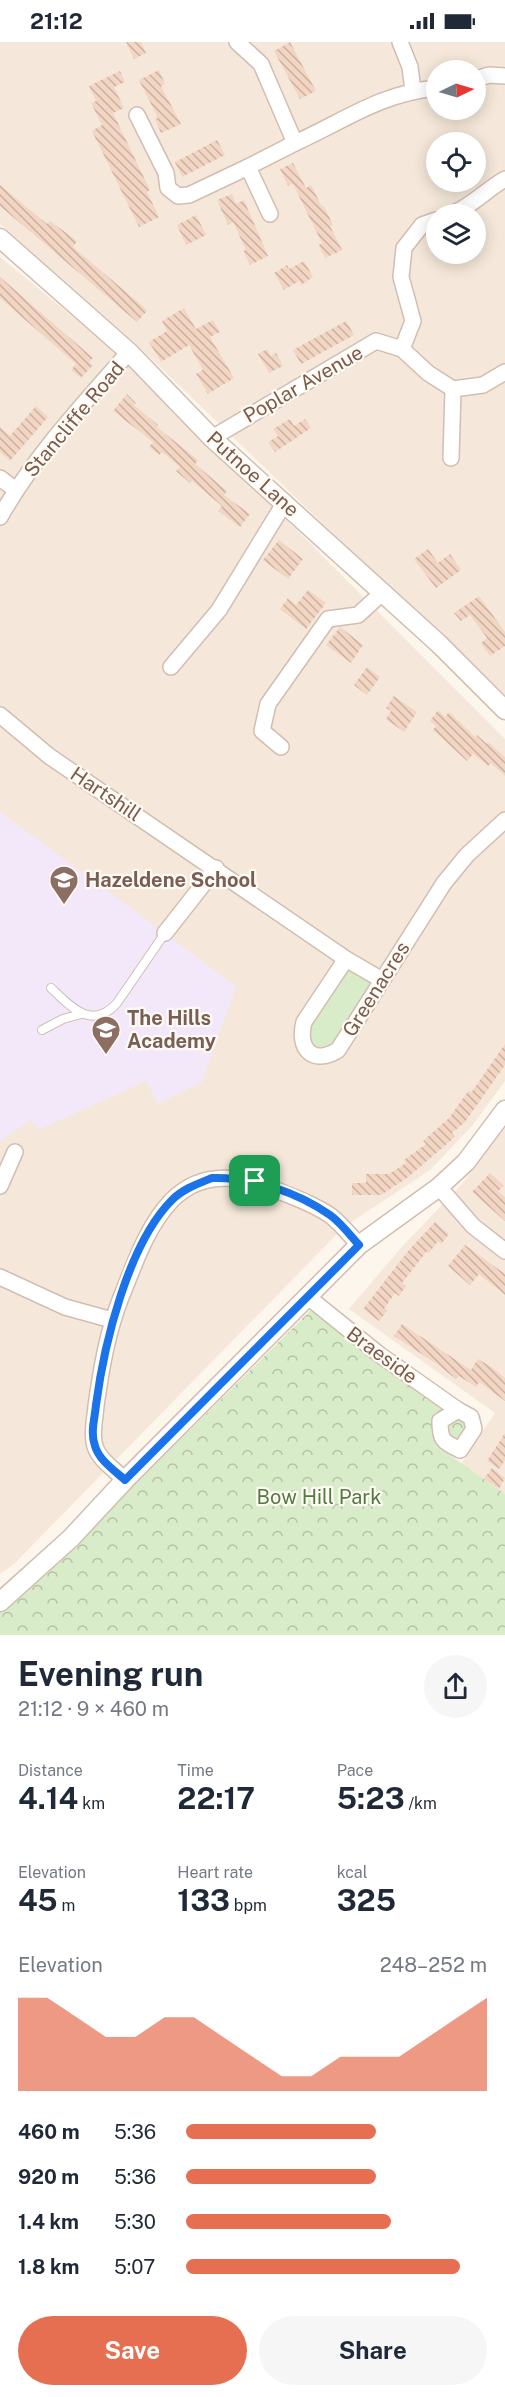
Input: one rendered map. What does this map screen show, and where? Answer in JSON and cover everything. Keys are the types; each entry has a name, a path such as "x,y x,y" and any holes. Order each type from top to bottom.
{"street":[{"path":"237,42 261,64 295,143"},
{"path":"400,42 410,66 413,90"},
{"path":"486,76 505,76"},
{"path":"136,115 166,173 168,188 177,196 189,195 375,102 413,90 426,89"},
{"path":"248,167 270,214"},
{"path":"469,204 505,179"},
{"path":"402,349 412,321 401,277 404,248 422,225 426,224"},
{"name":"Putnoe Lane","path":"0,238 129,352 212,438 382,592 505,710"},
{"name":"Poplar Avenue","path":"212,438 376,341 402,349 428,373 453,389"},
{"name":"Stancliffe Road","path":"0,517 16,490 90,396 129,352"},
{"path":"451,458 453,389 483,385 505,372"},
{"path":"0,478 16,490"},
{"path":"171,668 219,610 285,502"},
{"path":"281,747 262,731 268,704 328,619 358,615 382,592"},
{"name":"Hartshill","path":"0,715 49,756 346,959 382,980"},
{"name":"Greenacres","path":"346,959 304,1022 301,1033 302,1044 309,1053 321,1056 338,1050 444,883 466,855 505,820"},
{"path":"165,933 216,868"},
{"path":"0,1602 71,1538 125,1480 359,1245 439,1187 466,1162 505,1110"},
{"path":"0,1186 15,1152"},
{"path":"125,1480 99,1454 94,1443 93,1430 101,1368 112,1320 136,1261 153,1224 172,1200 189,1187 212,1178 255,1181 314,1205 332,1216 359,1245"},
{"path":"439,1187 473,1226 505,1251"},
{"path":"0,1276 65,1306 112,1320"},
{"name":"Braeside","path":"308,1297 380,1355 458,1410"}],"lane":[{"path":"42,1030 63,1019 81,1014 101,1015 111,1010 165,933"},
{"path":"51,988 81,1014"}],"shaded area":[{"path":"0,42 505,42 505,699 134,342 0,224"},
{"path":"0,257 135,368 505,739 505,1081 472,1126 430,1170 344,1227 14,1564 0,1574"},
{"path":"0,812 236,987 202,1082 158,1104 146,1081 38,1130 31,1120 0,1141"},
{"path":"505,1128 505,1494 461,1464 495,1413 349,1309 400,1249 462,1184"}],"green space":[{"path":"348,969 373,985 335,1045 328,1050 311,1048 307,1030"},
{"name":"Bow Hill Park","path":"311,1310 466,1418 470,1427 451,1456 505,1494 505,1635 0,1635 0,1612 50,1569"}],"building":[{"path":"126,42 141,42 146,53 134,59"},
{"path":"290,42 316,91 300,99 274,51"},
{"path":"159,70 165,84 161,86 181,124 161,133 155,119 158,118 139,80"},
{"path":"120,71 125,82 114,87 124,108 113,113 150,190 147,192 159,217 139,227 92,131 102,125 91,103 96,101 89,86"},
{"path":"217,140 225,155 182,177 175,162"},
{"path":"293,163 306,188 311,185 322,207 324,206 333,225 330,226 342,250 325,258 319,245 322,243 293,184 288,186 280,169"},
{"path":"0,185 47,224 50,221 77,241 73,247 146,309 137,322 0,206"},
{"path":"232,194 236,204 244,200 268,256 250,265 233,222 228,225 217,200"},
{"path":"196,215 206,235 186,245 177,225"},
{"path":"304,261 313,277 301,285 299,281 284,290 274,273 287,265 289,269"},
{"path":"0,277 93,358 89,362 93,365 81,378 71,370 76,364 0,298"},
{"path":"184,308 196,329 213,320 220,332 210,337 234,378 208,394 196,374 203,370 189,345 161,362 149,342 167,331 162,321"},
{"path":"346,321 354,335 301,364 293,350"},
{"path":"267,349 271,356 276,353 283,366 269,373 258,354"},
{"path":"127,394 136,403 134,405 158,425 157,427 198,460 195,464 227,491 224,495 250,514 240,527 218,511 222,506 176,471 180,467 162,452 159,455 149,447 153,442 113,411"},
{"path":"36,406 48,417 10,461 0,452 0,427 10,436"},
{"path":"290,419 294,426 305,419 311,428 275,452 268,442 278,436 273,429"},
{"path":"279,540 303,559 288,579 263,560"},
{"path":"428,549 438,563 450,554 461,570 436,588 414,559"},
{"path":"308,590 326,603 306,629 280,609 288,598 296,605"},
{"path":"479,596 505,632 505,646 490,656 481,643 487,638 470,615 461,621 454,613"},
{"path":"340,627 363,645 351,663 326,645"},
{"path":"367,667 380,677 367,695 354,685"},
{"path":"394,696 417,712 404,732 386,719 391,711 386,708"},
{"path":"438,710 445,717 449,712 475,737 477,735 487,744 488,742 505,757 505,776 491,763 488,766 473,754 467,761 433,730 436,726 430,721"},
{"path":"505,1044 505,1065 465,1122 452,1133 455,1137 407,1178 381,1195 352,1195 352,1183 366,1183 366,1174 389,1174 406,1163 404,1160 426,1144 423,1141 449,1118 469,1090 471,1093"},
{"path":"490,1173 504,1186 498,1191 505,1197 505,1221 472,1192"},
{"path":"435,1222 449,1234 441,1244 438,1241 429,1253 427,1251 402,1283 406,1286 399,1296 395,1293 384,1309 387,1311 379,1321 363,1309 409,1250"},
{"path":"465,1245 505,1274 505,1295 479,1274 470,1285 448,1266"},
{"path":"402,1324 471,1370 478,1359 493,1368 505,1378 505,1401 479,1382 476,1387 459,1376 456,1379 394,1336"},
{"path":"505,1433 505,1460 499,1469 487,1461"},
{"path":"492,1468 505,1478 499,1489 484,1479"}],"place":[{"name":"Hazeldene School","path":"64,906"},
{"name":"The Hills Academy","path":"106,1056"}],"route":[{"path":"212,1178 255,1181 314,1205 332,1216 359,1245 125,1480 99,1454 94,1443 93,1430 101,1368 112,1320 136,1261 153,1224 172,1200 189,1187 212,1178"}]}
